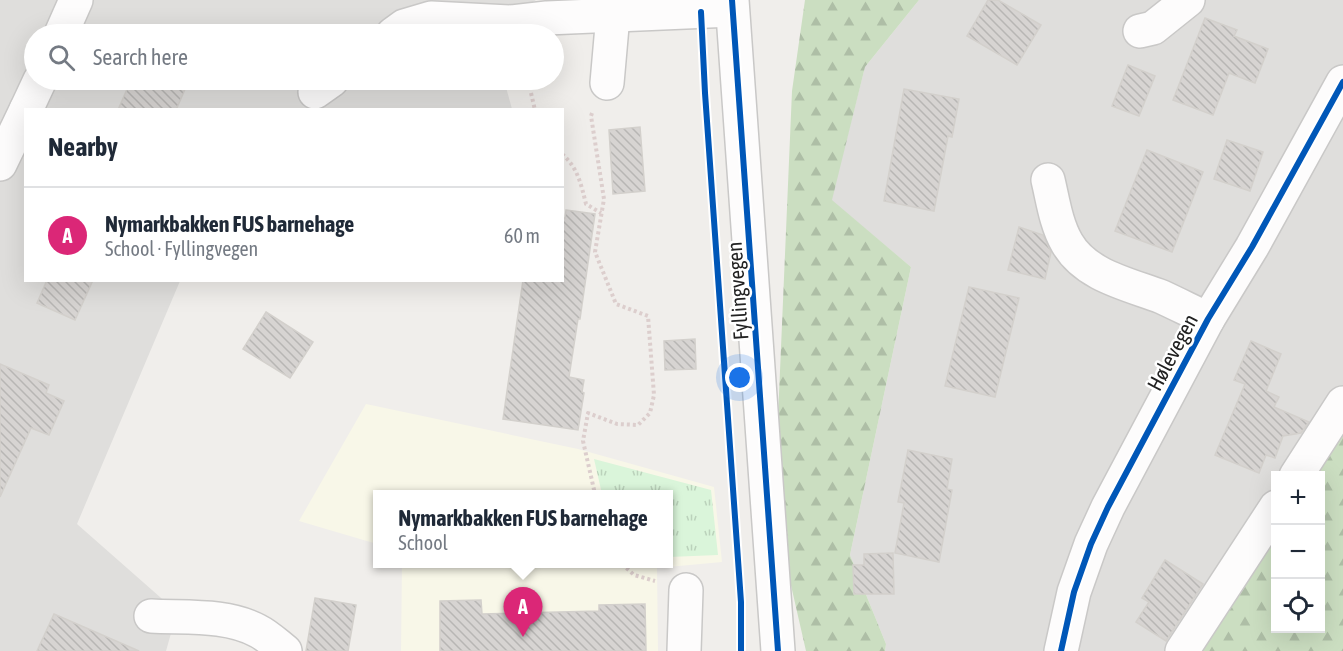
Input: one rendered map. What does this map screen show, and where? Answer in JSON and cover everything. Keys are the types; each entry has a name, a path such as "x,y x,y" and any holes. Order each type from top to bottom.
{"street":[{"path":"65,24 76,0"},
{"path":"1140,31 1153,28 1188,0"},
{"path":"410,24 430,18 489,11 512,22 732,5"},
{"name":"Fyllingvegen","path":"732,5 748,198 778,651"},
{"path":"607,82 613,15"},
{"name":"Hølevegen","path":"1060,651 1074,592 1091,544 1108,507 1208,319 1252,247 1343,82"},
{"path":"27,108 35,90"},
{"path":"0,164 24,114"},
{"name":"Hølevegen","path":"1048,180 1059,228 1067,243 1086,265 1110,278 1164,298 1208,319"},
{"path":"1299,471 1343,403"},
{"path":"1182,651 1271,513"},
{"path":"684,651 686,590"},
{"path":"151,616 219,619 241,624 260,631 285,651"}],"path":[{"path":"594,490 583,441 588,413 616,424 638,425 650,413 654,394 648,316 616,304 595,252 604,199 591,116 607,82"},
{"path":"531,93 535,108"},
{"path":"564,156 571,162 580,178 586,204 601,213"}],"shaded area":[{"path":"0,0 536,0 499,24 24,24 24,90 507,90 512,108 24,108 24,282 180,282 77,524 177,612 166,651 0,651"},
{"path":"919,0 1343,0 1343,406 1298,471 1271,471 1271,509 1173,651 885,651 886,644 850,555 911,267 831,200 865,67"},
{"path":"366,404 578,449 714,487 722,562 673,567 673,490 373,490 373,543 299,521"},
{"path":"402,568 657,568 658,651 401,651"}],"green space":[{"path":"805,0 919,0 865,67 832,200 911,267 850,555 886,644 885,651 806,651 774,511 792,91"},
{"path":"1343,406 1343,651 1173,651 1271,509 1271,633 1325,633 1325,471 1298,471"},
{"path":"594,459 711,490 718,555 673,557 673,490 601,490"}],"building":[{"path":"988,0 998,0 1041,25 1017,65 967,36"},
{"path":"1205,18 1237,30 1234,36 1268,49 1255,83 1229,73 1213,115 1173,100"},
{"path":"1128,65 1155,76 1139,116 1112,106"},
{"path":"904,89 959,99 952,137 948,136 934,211 884,201"},
{"path":"127,90 185,90 177,108 119,108"},
{"path":"640,127 645,191 613,194 609,130"},
{"path":"1227,140 1263,152 1250,191 1214,179"},
{"path":"1147,150 1203,172 1172,252 1115,231"},
{"path":"566,210 595,214 569,377 584,380 578,430 503,419 523,282 564,282"},
{"path":"1019,227 1043,235 1051,252 1045,279 1008,270"},
{"path":"46,282 92,282 75,320 37,303"},
{"path":"969,287 1019,298 995,397 945,386"},
{"path":"266,312 313,342 290,378 243,349"},
{"path":"695,339 696,369 665,370 664,341"},
{"path":"1251,341 1281,354 1266,391 1279,397 1274,407 1309,422 1301,433 1283,436 1275,458 1266,455 1259,473 1215,455 1245,384 1234,380"},
{"path":"0,364 49,385 46,393 64,401 49,435 31,428 0,497"},
{"path":"908,450 952,459 947,489 952,490 939,562 895,553 904,503 898,502"},
{"path":"893,553 894,594 854,594 853,565 864,565 864,554"},
{"path":"1165,560 1203,584 1166,641 1136,622 1149,602 1142,598"},
{"path":"315,598 356,605 348,651 306,651"},
{"path":"481,600 482,614 599,611 599,605 645,604 646,651 440,651 440,601"},
{"path":"54,614 139,651 37,651"}],"cycle path":[{"path":"732,0 778,651"},
{"path":"701,12 741,602 741,651"},
{"path":"1061,651 1074,592 1091,544 1108,507 1208,319 1252,247 1343,82"}],"place":[{"name":"Nymarkbakken FUS barnehage","path":"523,637"}]}
